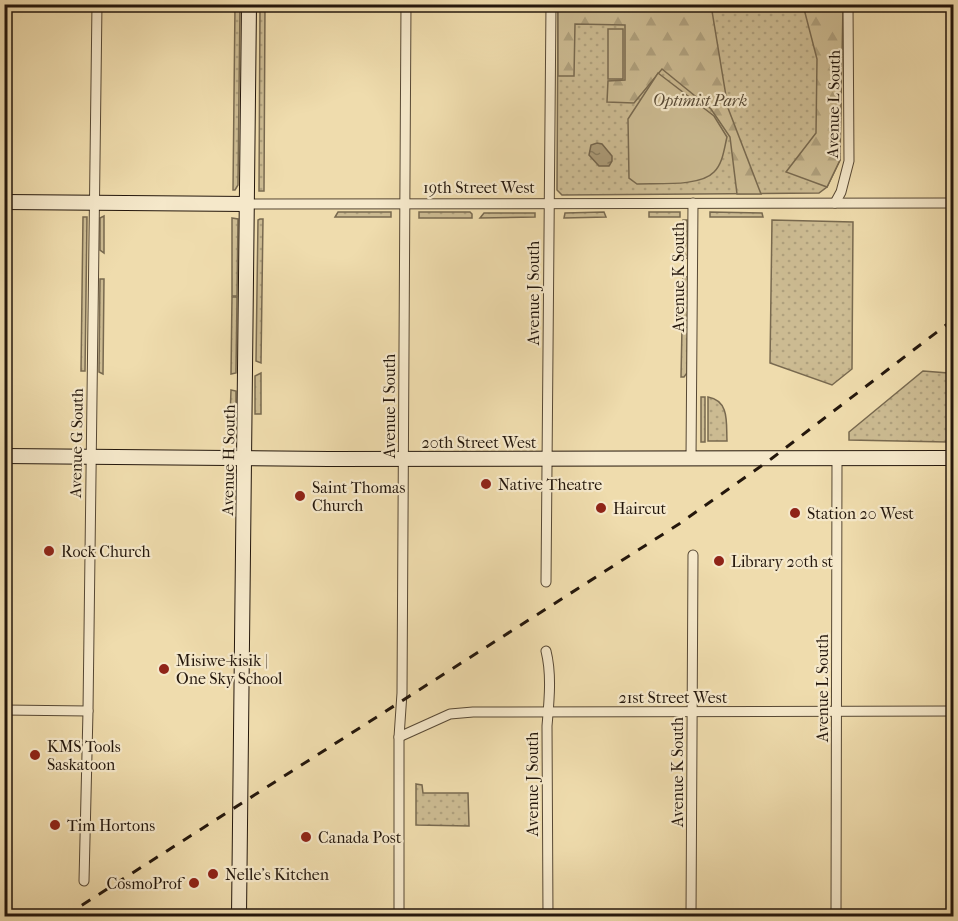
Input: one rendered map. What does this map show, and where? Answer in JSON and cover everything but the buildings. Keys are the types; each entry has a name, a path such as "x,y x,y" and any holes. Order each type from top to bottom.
{"street":[{"name":"Avenue G South","path":"84,881 97,4"},
{"name":"Avenue H South","path":"239,916 249,4"},
{"name":"Avenue I South","path":"399,916 406,4"},
{"name":"Avenue J South","path":"546,582 550,4"},
{"name":"Avenue L South","path":"835,203 841,192 849,161 848,4"},
{"name":"19th Street West","path":"4,202 954,203"},
{"name":"Avenue K South","path":"691,459 693,203"},
{"name":"20th Street West","path":"4,456 954,459"},
{"name":"Avenue L South","path":"836,916 837,459"},
{"name":"Avenue K South","path":"691,916 693,555"},
{"name":"Avenue J South","path":"546,651 549,660 548,916"},
{"path":"4,710 88,711"},
{"name":"21st Street West","path":"399,737 450,714 954,711"}],"green space":[{"path":"240,4 238,185 233,190 235,5"},
{"path":"265,4 264,191 259,191 260,5"},
{"path":"842,4 843,6 840,160 827,187 786,172 816,133 817,59 803,5"},
{"name":"Optimist Park","path":"558,5 842,5 840,160 827,187 819,193 562,195 557,190"},
{"path":"558,5 711,5 728,108 761,194 737,194 730,137 711,109 662,69 634,103 607,102 608,81 625,80 625,25 575,24 574,76 558,76"},
{"path":"608,29 623,29 623,79 608,79"},
{"path":"658,73 714,116 727,137 719,164 707,177 689,182 666,184 637,184 629,178 628,119"},
{"path":"338,212 391,212 391,217 335,217"},
{"path":"419,212 470,212 472,218 419,218"},
{"path":"604,212 606,217 564,218 565,213"},
{"path":"649,212 680,212 680,217 649,217"},
{"path":"710,212 762,213 763,217 710,217"},
{"path":"484,213 535,213 535,217 480,218"},
{"path":"104,216 104,253 100,250 100,218"},
{"path":"83,217 87,217 85,371 81,371"},
{"path":"232,218 238,219 237,296 232,296"},
{"path":"263,219 261,363 256,361 258,220"},
{"path":"683,220 687,220 688,258 683,259"},
{"path":"772,220 853,222 852,369 832,385 770,363"},
{"path":"683,276 688,277 687,373 681,377"},
{"path":"100,279 104,279 103,374 99,372"},
{"path":"232,297 237,297 236,373 231,374"},
{"path":"923,371 948,373 947,442 849,440 849,432"},
{"path":"261,373 261,414 255,414 255,376"},
{"path":"231,390 236,391 236,415 230,418"},
{"path":"701,397 705,397 705,442 701,442"},
{"path":"708,397 715,399 723,408 727,441 708,441"},
{"path":"416,784 422,785 423,793 468,793 469,826 416,825"}],"water":[{"path":"602,144 612,156 609,166 599,166 589,155 591,145"}],"railway":[{"path":"65,916 679,524 771,459 954,319"}],"place":[{"name":"Native Theatre","path":"486,484"},
{"name":"Saint Thomas Church","path":"300,496"},
{"name":"Haircut","path":"601,508"},
{"name":"Station 20 West","path":"795,513"},
{"name":"Rock Church","path":"49,551"},
{"name":"Library 20th st","path":"719,561"},
{"name":"Misiwe-kisik | One Sky School","path":"164,669"},
{"name":"KMS Tools Saskatoon","path":"35,755"},
{"name":"Tim Hortons","path":"55,825"},
{"name":"Canada Post","path":"306,837"},
{"name":"Nelle's Kitchen","path":"213,874"},
{"name":"CosmoProf","path":"194,883"}]}
